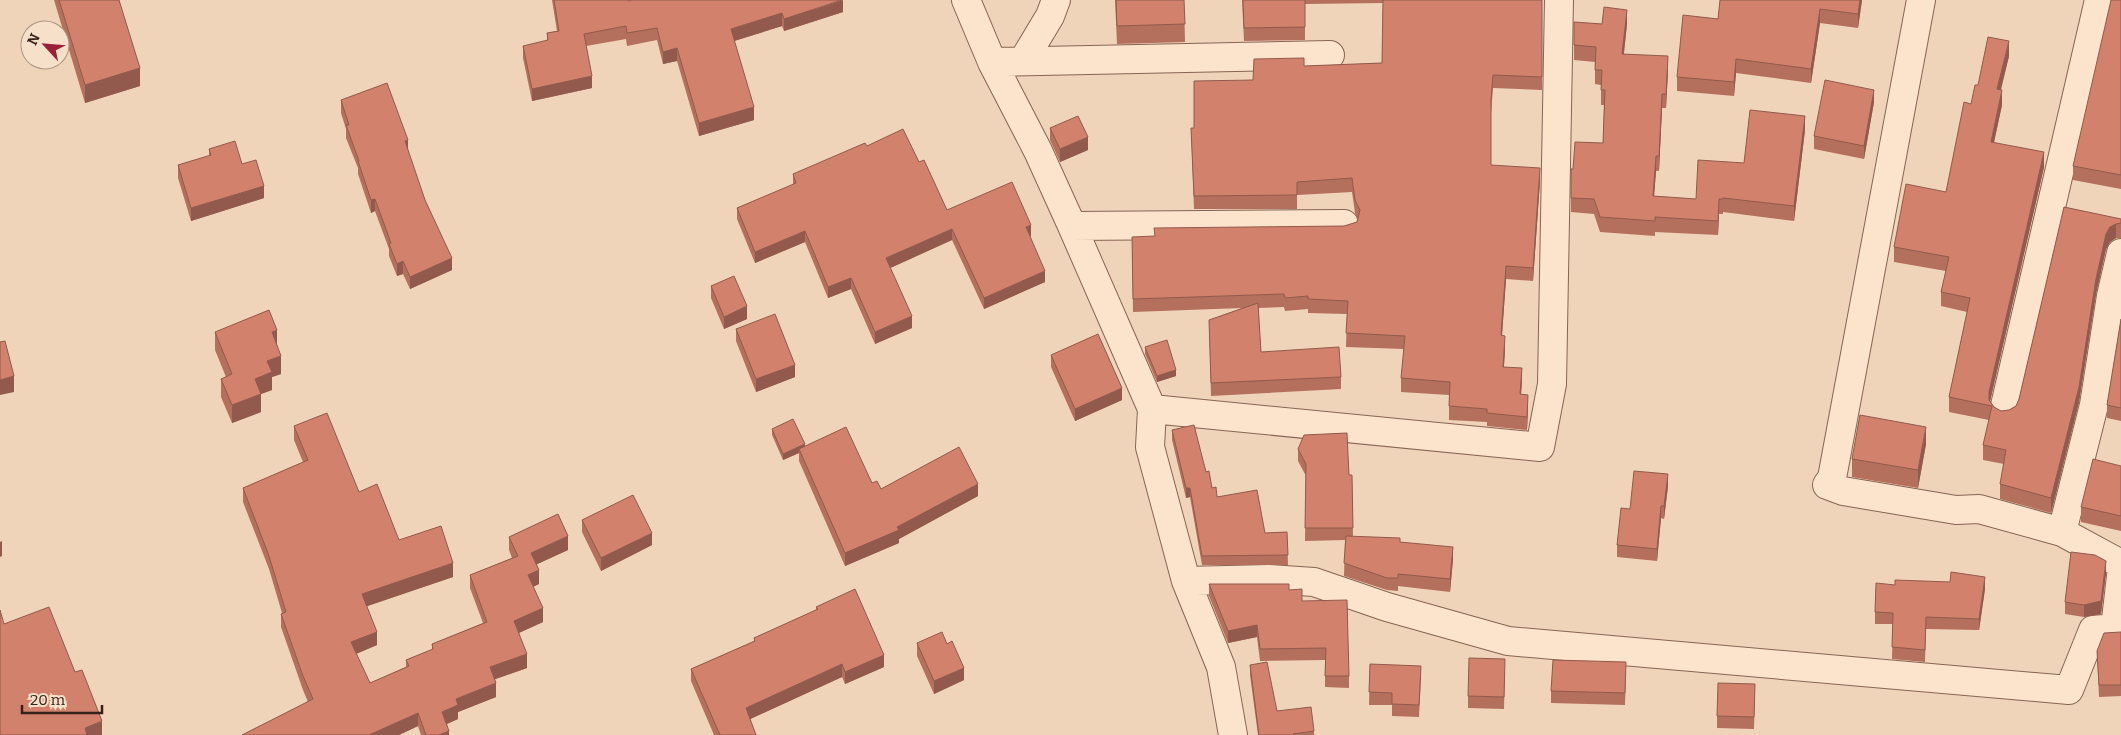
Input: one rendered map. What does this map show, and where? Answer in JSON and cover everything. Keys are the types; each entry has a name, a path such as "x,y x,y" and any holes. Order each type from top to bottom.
{"street":[{"path":"966,0 992,62 1038,151 1152,409 1150,447 1186,582 1221,667 1232,735"},
{"path":"1023,61 1050,16 1056,0"},
{"path":"1152,409 1540,448 1552,384 1559,0"},
{"path":"1921,0 1832,478 1827,485 1843,491 1947,509 1979,509 2062,532 2121,564"},
{"path":"2004,410 2099,0"},
{"path":"992,62 1330,55"},
{"path":"1072,226 1344,224"},
{"path":"2062,532 2094,405 2111,296 2121,253"},
{"path":"1186,582 1269,580 1314,582 1386,606 1508,641 2069,690 2092,630 2115,628 2121,576"}],"building":[{"path":"59,0 119,0 140,68 85,85 70,36 70,20 65,20"},
{"path":"554,0 842,0 784,19 782,13 731,29 754,107 699,123 677,48 663,52 657,28 627,33 626,26 584,34 592,76 532,89 523,46 548,40 547,33 559,31"},
{"path":"1116,0 1184,0 1185,24 1117,26"},
{"path":"1243,0 1305,0 1305,27 1244,28"},
{"path":"1383,0 1542,0 1542,77 1493,75 1491,101 1491,165 1540,168 1533,268 1506,266 1501,335 1505,336 1503,367 1522,368 1520,394 1528,395 1527,417 1487,413 1487,409 1449,406 1450,382 1401,378 1405,336 1346,333 1348,301 1308,299 1308,296 1285,298 1284,294 1133,299 1132,237 1155,236 1154,228 1344,226 1357,222 1360,210 1355,200 1352,178 1297,182 1297,195 1194,196 1191,128 1194,128 1194,81 1253,80 1254,59 1304,58 1304,66 1382,63"},
{"path":"1720,0 1860,0 1858,14 1820,9 1811,69 1736,59 1734,82 1677,77 1683,15 1718,19"},
{"path":"2111,0 2121,0 2121,175 2073,166"},
{"path":"1604,7 1627,10 1622,54 1668,56 1666,94 1662,94 1659,156 1656,156 1653,196 1696,199 1698,160 1744,163 1750,110 1805,116 1794,206 1723,198 1719,199 1718,221 1655,217 1655,221 1600,217 1594,199 1571,198 1571,169 1573,169 1575,142 1603,143 1605,90 1601,90 1602,70 1595,70 1596,47 1574,45 1574,22 1602,24"},
{"path":"1988,37 2009,41 1997,89 2002,90 1991,142 2044,152 1989,392 1989,400 1994,407 2001,411 2009,410 2016,406 2019,399 2064,207 2121,219 2121,223 2110,227 2106,234 2096,279 2079,387 2051,498 2000,484 2006,450 1983,445 1992,406 1949,397 1970,298 1941,292 1949,257 1894,247 1906,184 1946,192 1964,102 1971,104 1975,85 1978,85"},
{"path":"1825,80 1874,90 1864,146 1814,136"},
{"path":"387,83 408,140 405,141 425,200 452,258 410,277 403,261 397,264 375,199 371,200 346,125 349,125 341,100"},
{"path":"1078,116 1088,137 1060,149 1050,128"},
{"path":"903,129 919,162 924,160 947,210 1012,182 1031,225 1026,227 1045,271 984,298 952,229 886,258 912,316 875,332 851,278 828,287 805,231 755,252 737,208 796,183 793,174 865,143 867,146"},
{"path":"235,141 242,164 256,160 264,186 191,208 178,165 211,155 209,149"},
{"path":"734,276 747,306 724,317 711,286"},
{"path":"1258,303 1261,352 1339,347 1341,377 1211,383 1209,320"},
{"path":"269,310 277,330 272,332 281,356 267,361 272,372 255,379 261,394 232,405 221,379 232,374 215,332"},
{"path":"775,314 795,365 756,379 736,329"},
{"path":"2121,319 2121,408 2107,405"},
{"path":"1098,334 1122,388 1075,409 1051,355"},
{"path":"1167,340 1176,370 1157,376 1145,347"},
{"path":"5,341 14,376 0,380 0,342"},
{"path":"327,413 359,492 377,484 399,540 441,526 453,563 362,594 377,632 351,642 370,683 409,666 406,660 433,649 432,644 487,622 470,575 518,556 509,537 558,514 568,536 531,553 539,570 528,575 543,608 514,621 527,654 490,667 496,683 456,699 458,705 442,712 449,731 439,735 426,735 418,713 369,735 242,735 313,699 281,614 286,612 269,556 243,488 308,460 294,426"},
{"path":"1860,415 1926,427 1918,470 1852,459"},
{"path":"793,419 805,444 783,454 772,429"},
{"path":"1194,425 1206,472 1209,471 1212,488 1216,487 1217,497 1257,490 1265,533 1287,532 1288,555 1202,556 1190,488 1186,488 1172,430"},
{"path":"846,427 872,483 877,481 881,489 959,447 978,484 897,527 899,530 845,553 799,449"},
{"path":"1347,433 1349,475 1352,475 1353,528 1305,528 1306,464 1298,449 1304,435"},
{"path":"2093,459 2121,466 2121,516 2081,507"},
{"path":"1634,471 1668,474 1664,506 1661,506 1657,549 1617,545 1621,508 1630,509"},
{"path":"633,495 652,533 601,558 582,520"},
{"path":"1346,536 1400,538 1400,542 1453,547 1450,579 1398,574 1398,578 1387,578 1344,563"},
{"path":"2071,552 2095,555 2106,561 2101,601 2084,605 2065,602"},
{"path":"1951,572 1985,577 1979,619 1926,617 1925,650 1892,647 1893,613 1875,612 1876,583 1895,585 1895,580 1950,582"},
{"path":"1209,584 1289,584 1289,590 1302,589 1302,601 1347,600 1349,676 1325,676 1326,648 1260,649 1257,625 1228,631"},
{"path":"855,589 884,655 845,672 842,664 746,708 756,735 720,735 691,669 755,641 754,638 818,609 816,607"},
{"path":"49,607 75,672 82,670 102,721 85,728 87,735 0,735 0,610 4,624"},
{"path":"942,632 947,644 952,641 964,668 934,681 917,643"},
{"path":"2121,632 2121,685 2099,685 2097,651 2104,633"},
{"path":"1469,658 1505,659 1504,697 1468,696"},
{"path":"1553,660 1626,662 1625,693 1551,691"},
{"path":"1267,662 1277,711 1311,707 1314,731 1294,735 1259,735 1250,665"},
{"path":"1370,664 1421,666 1419,705 1392,704 1392,693 1369,692"},
{"path":"1718,683 1755,684 1754,717 1717,716"}]}
